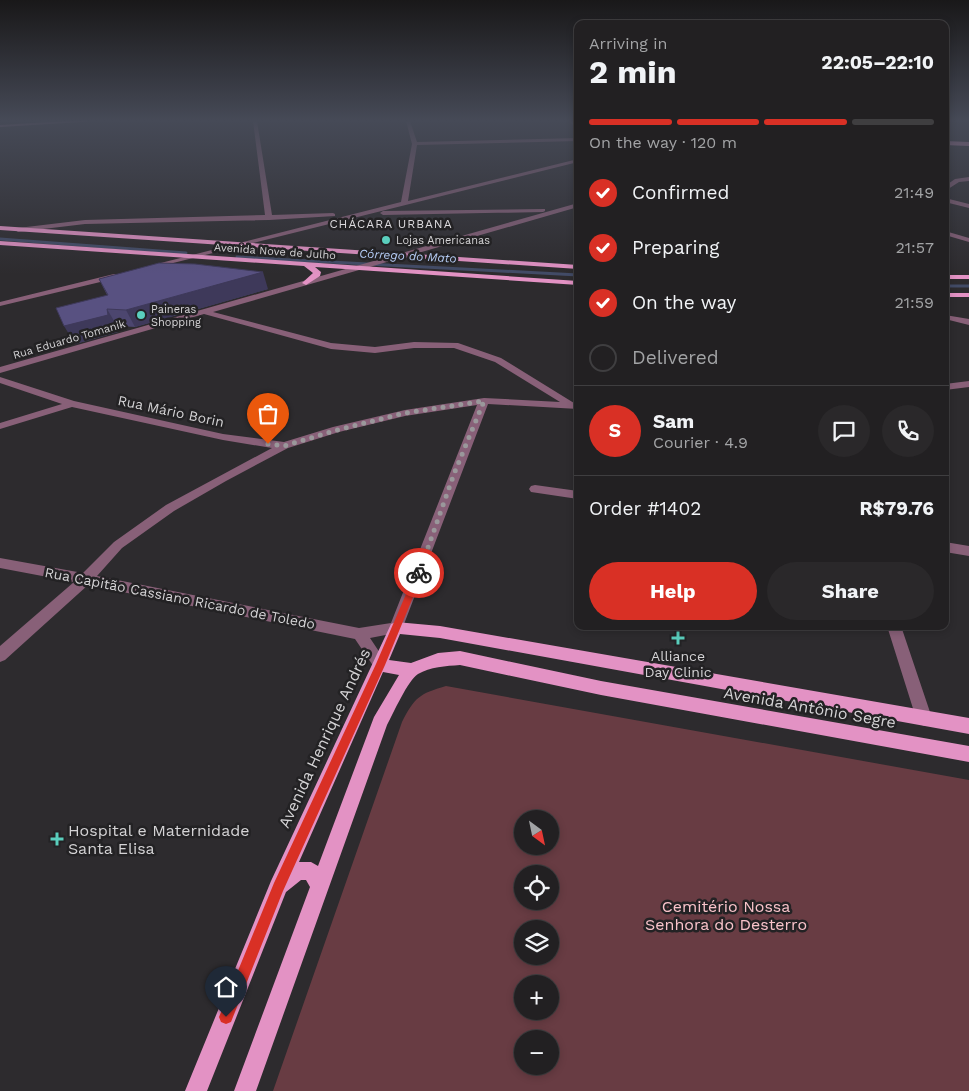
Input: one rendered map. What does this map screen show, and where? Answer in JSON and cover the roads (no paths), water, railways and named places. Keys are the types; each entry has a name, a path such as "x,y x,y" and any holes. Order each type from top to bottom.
{"main road":[{"name":"Avenida Nove de Julho","path":"0,228 574,268"},
{"name":"Avenida Nove de Julho","path":"0,243 574,283"},
{"path":"306,264 317,272 316,276 306,283"},
{"path":"949,277 969,277"},
{"path":"949,295 969,295"},
{"name":"Avenida Henrique Andrés","path":"196,1091 278,888 396,628"},
{"name":"Avenida Antônio Segre","path":"396,628 440,632 969,726"},
{"name":"Avenida Antônio Segre","path":"380,665 411,670 438,660 460,658 600,688 969,754"},
{"path":"245,1091 380,722 396,692 411,670"},
{"path":"278,888 298,871 311,872 320,886"}],"street":[{"path":"262,172 269,218"},
{"path":"404,203 410,172"},
{"path":"134,271 530,172"},
{"path":"949,186 957,180 969,180"},
{"path":"949,201 969,206"},
{"name":"Rua Eduardo Tomanik","path":"0,370 574,206"},
{"path":"18,230 85,222 538,210 552,212"},
{"path":"69,233 85,222"},
{"path":"949,234 969,240"},
{"path":"0,304 125,273"},
{"path":"204,312 331,346 375,350 414,345 455,345 498,360 574,405"},
{"path":"949,318 969,322"},
{"name":"Rua Mário Borin","path":"0,380 72,404 223,437 284,446 405,413 484,401 574,406"},
{"path":"949,386 969,384"},
{"name":"Avenida Henrique Andrés","path":"396,628 414,588 454,474 484,401"},
{"path":"0,426 72,404"},
{"path":"0,656 86,578 118,546 170,508 222,478 284,446"},
{"path":"535,489 574,494"},
{"path":"949,548 969,550"},
{"name":"Rua Capitão Cassiano Ricardo de Toledo","path":"0,563 86,578 359,634 396,628"},
{"path":"895,630 924,718"},
{"path":"359,634 380,665"}],"waterway":[{"name":"Córrego do Mato","path":"0,239 186,253"},
{"name":"Córrego do Mato","path":"237,257 574,275"},
{"name":"Córrego do Mato","path":"949,286 969,286"}],"place":[{"name":"Lojas Americanas","path":"386,240"},
{"name":"Paineras Shopping","path":"141,315"},
{"name":"Alliance Day Clinic","path":"678,638"},
{"name":"Hospital e Maternidade Santa Elisa","path":"57,839"}],"district":[{"name":"CHÁCARA URBANA","path":"391,224"}],"park label":[{"name":"Cemitério Nossa Senhora do Desterro","path":"726,915"}]}
